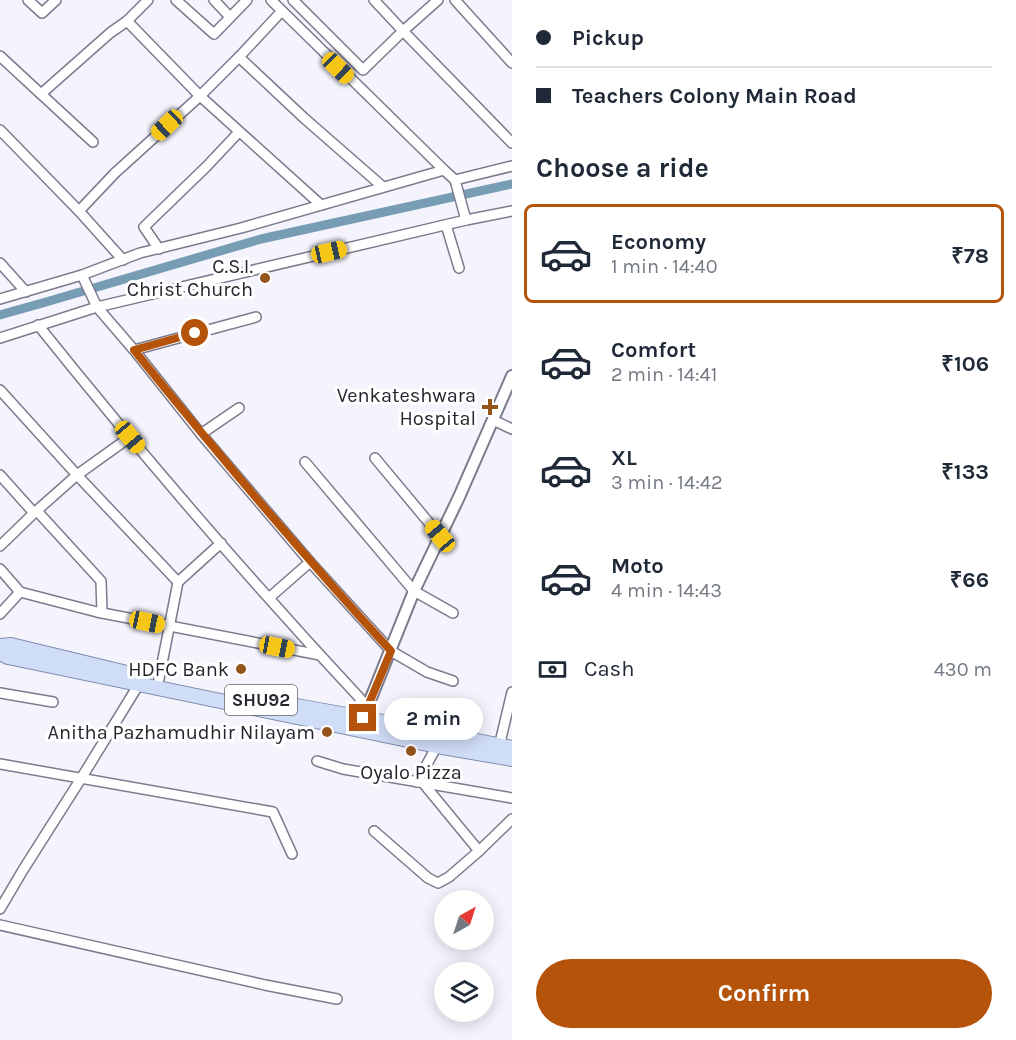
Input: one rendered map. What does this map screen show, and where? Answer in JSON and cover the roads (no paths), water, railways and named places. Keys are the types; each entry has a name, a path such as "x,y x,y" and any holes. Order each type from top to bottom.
{"main road":[{"name":"SHU92","path":"0,646 11,645 143,676 251,698 366,712 503,750"},
{"path":"0,653 8,657 437,746 503,750 512,759"}],"street":[{"path":"28,0 42,13 56,0"},
{"path":"41,94 110,33 127,21 148,0"},
{"path":"176,0 214,34 247,0"},
{"path":"214,0 230,17"},
{"path":"271,0 455,180 466,220"},
{"path":"293,0 363,70"},
{"path":"374,0 512,143"},
{"path":"353,82 403,31 438,0"},
{"path":"454,0 512,63"},
{"path":"79,212 115,173 200,96 281,12"},
{"path":"127,21 200,96 321,205"},
{"path":"0,56 93,142"},
{"path":"239,57 383,187"},
{"path":"0,130 123,260"},
{"path":"159,249 144,228 239,132"},
{"path":"455,180 512,166"},
{"path":"0,299 26,292 86,285 123,260 140,253 241,228 444,170"},
{"path":"0,338 97,307 512,211"},
{"path":"446,225 459,268"},
{"path":"0,263 26,292"},
{"path":"86,285 97,307 201,434 310,562 391,651 427,672 453,681"},
{"path":"134,350 256,317"},
{"path":"38,325 130,437 366,712 414,591 512,376"},
{"path":"0,390 76,475 178,582"},
{"path":"201,434 239,408"},
{"path":"493,420 512,429"},
{"path":"0,546 76,475 130,437"},
{"path":"375,458 440,536"},
{"path":"305,462 414,591 453,613"},
{"path":"0,475 101,581 102,613"},
{"path":"159,679 178,582 221,543"},
{"path":"269,598 310,562"},
{"path":"0,569 20,592 102,613 320,656"},
{"path":"0,614 20,592"},
{"path":"0,909 139,684"},
{"path":"503,750 512,692"},
{"path":"0,693 53,702"},
{"path":"420,783 437,746"},
{"path":"317,760 343,770 512,798"},
{"path":"0,764 273,812 292,854"},
{"path":"420,783 478,851"},
{"path":"374,831 428,878 438,883 449,877 512,819"},
{"path":"0,925 265,986 337,999"}],"waterway":[{"path":"0,315 261,239 512,184"}],"place":[{"name":"C.S.I. Christ Church","path":"265,278"},
{"name":"Venkateshwara Hospital","path":"490,407"},
{"name":"HDFC Bank","path":"241,669"},
{"name":"Anitha Pazhamudhir Nilayam","path":"327,732"},
{"name":"Oyalo Pizza","path":"411,751"}]}
